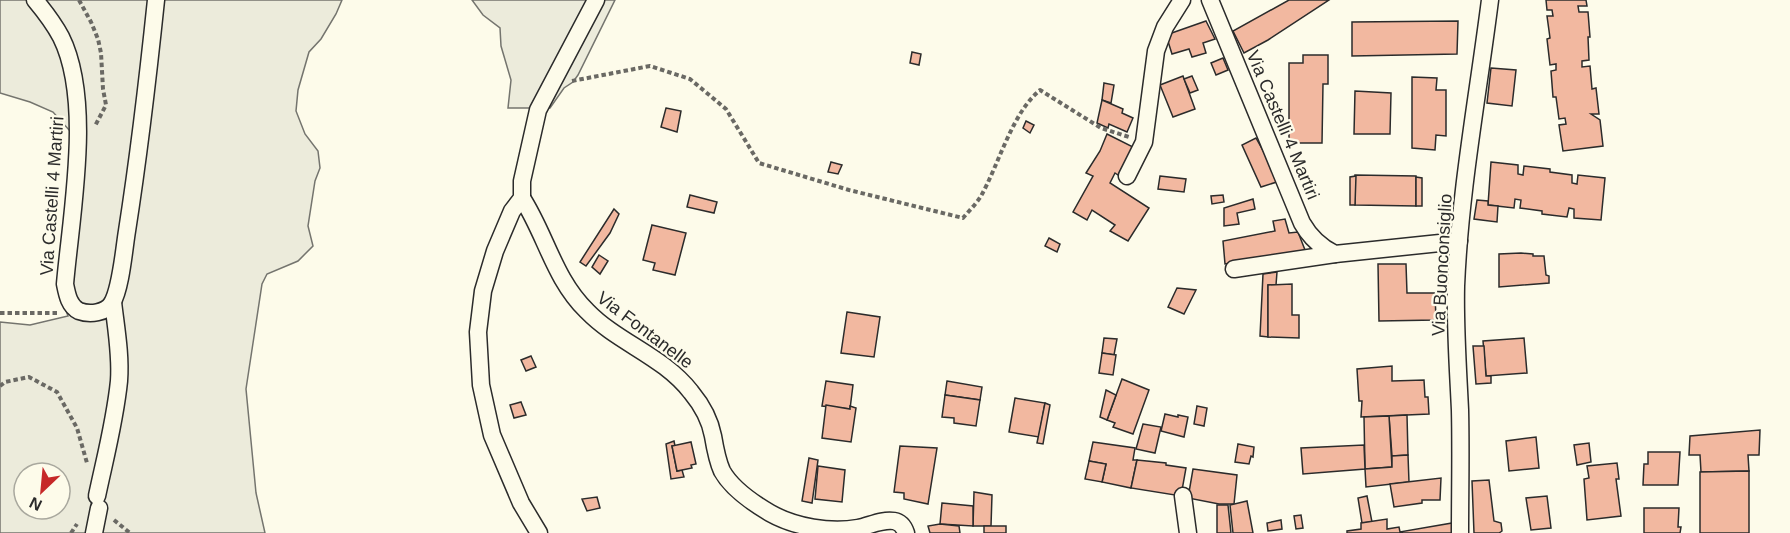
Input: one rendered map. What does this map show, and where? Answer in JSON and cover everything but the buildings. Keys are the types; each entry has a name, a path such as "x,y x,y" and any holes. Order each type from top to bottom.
{"street":[{"name":"Via Castelli 4 Martiri","path":"35,0 63,39 75,84 78,114 66,290 74,307 87,313 103,310 113,302"},
{"path":"94,533 119,381 118,340 113,302 135,179 156,0"},
{"path":"540,533 522,503 492,435 481,385 478,353 480,310 489,270 504,228 512,211 522,198 522,181 538,110 596,0"},
{"path":"1127,176 1144,142 1156,51 1165,27 1182,0"},
{"name":"Via Castelli 4 Martiri","path":"1210,0 1302,223 1312,238 1324,249 1335,254"},
{"name":"Via Buonconsiglio","path":"1460,533 1460,410 1456,318 1459,241 1475,97 1490,0"},
{"name":"Via Fontanelle","path":"522,198 544,238 559,275 579,303 604,327 663,365 693,394 710,426 723,473 739,490 770,513 798,524 845,531 893,521 899,523 906,533"},
{"path":"1234,269 1335,254 1459,241"},
{"path":"1183,496 1188,533"}],"path":[{"path":"79,0 91,22 101,54 106,105 93,131"},
{"path":"546,92 565,82 650,66 690,79 726,109 759,163 849,190 963,218 980,198 1018,120 1032,97 1040,90 1101,128 1144,142"},
{"path":"0,313 60,313 66,290"},
{"path":"0,386 5,382 29,376 57,392 77,428 98,502"}],"shaded area":[{"path":"0,0 342,0 321,39 309,52 298,90 296,111 305,134 318,151 320,168 315,181 308,226 313,246 298,261 267,274 262,284 246,389 256,493 265,533 0,533 0,322 30,325 68,316 64,305 79,141 53,112 0,93"},
{"path":"472,0 615,0 578,75 564,88 550,108 508,108 511,80 501,46 500,28 483,15"}]}
